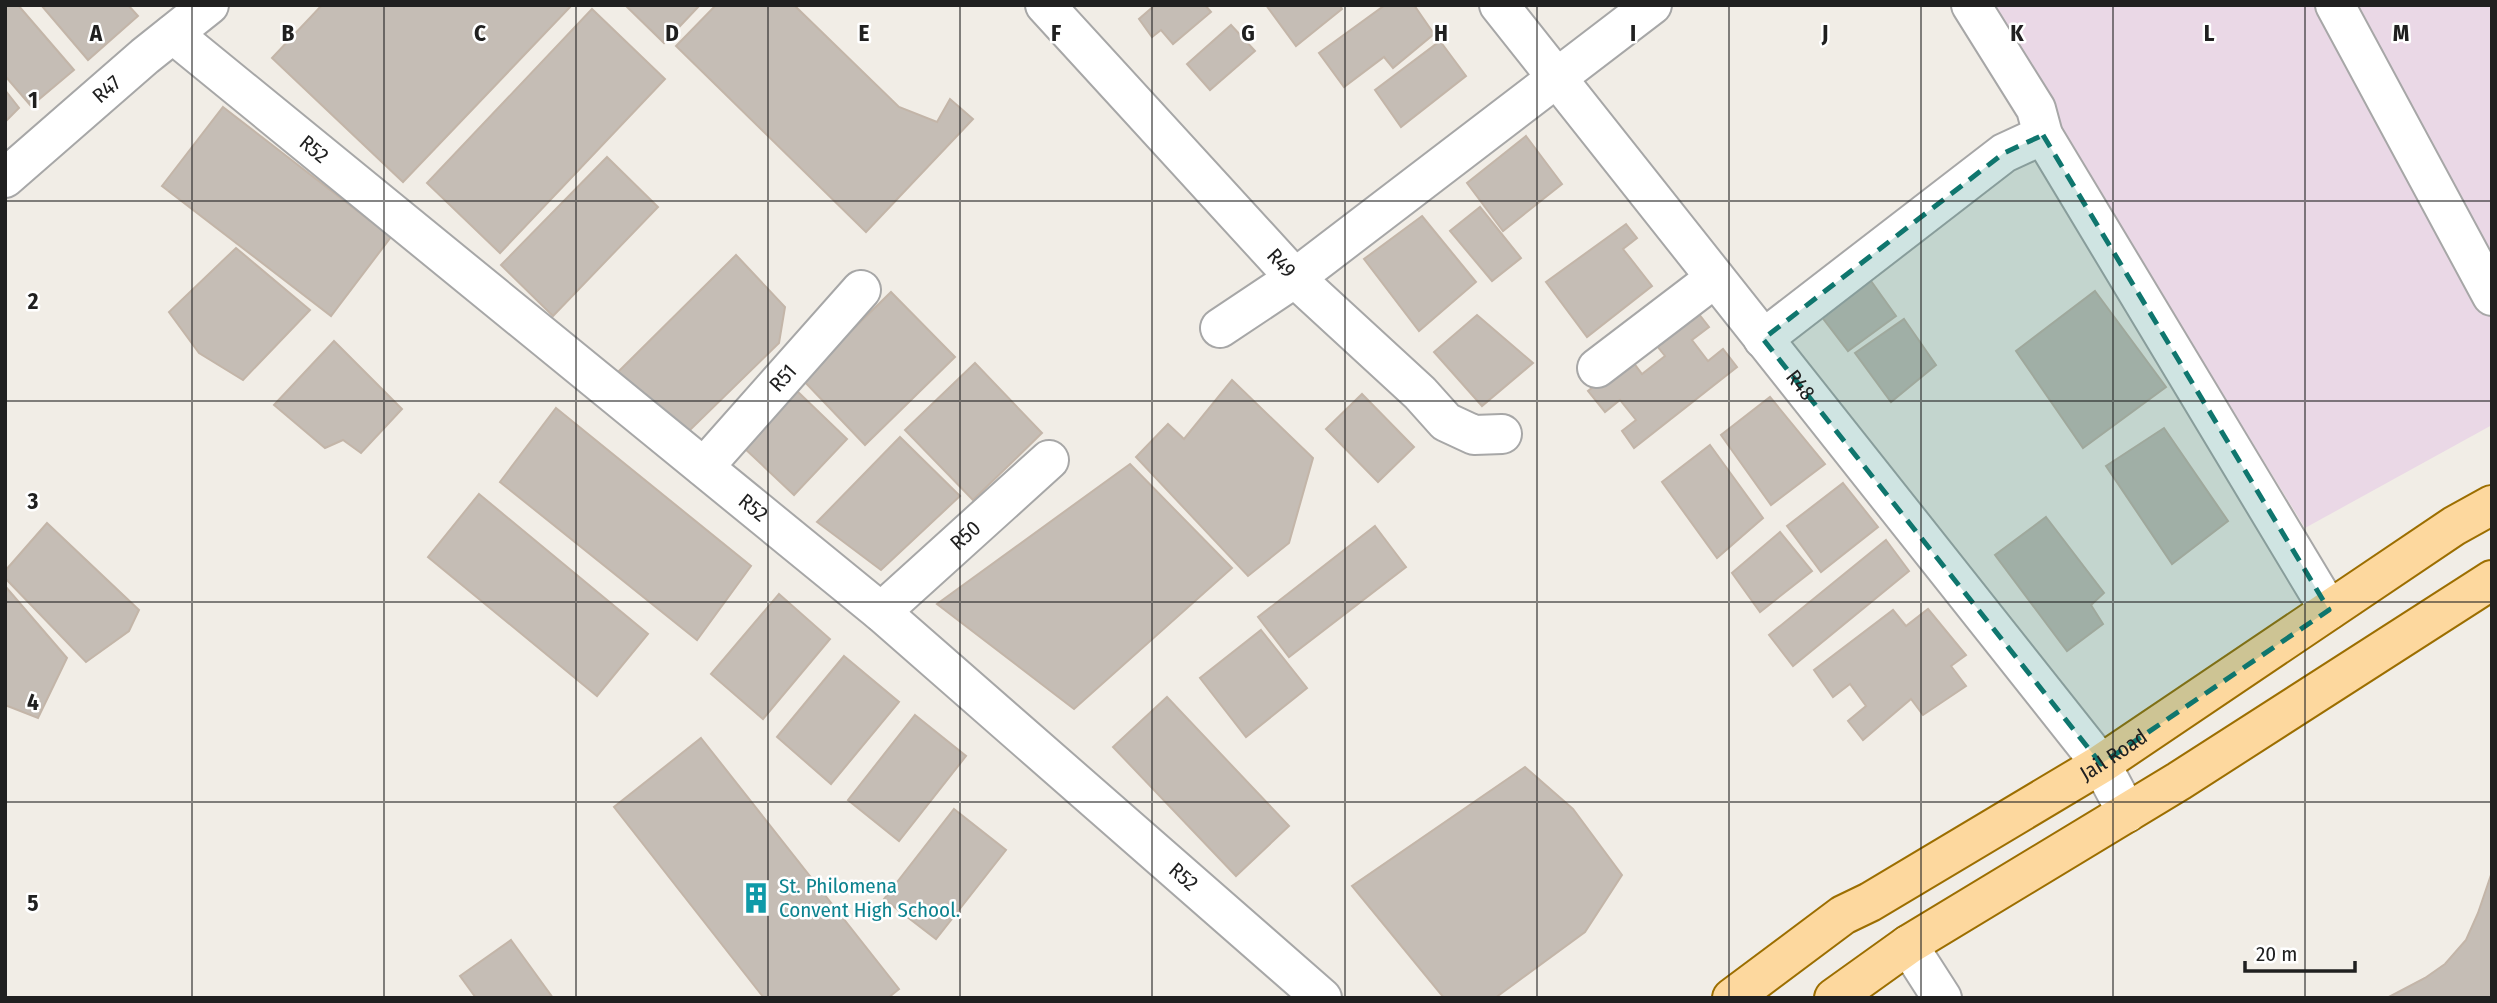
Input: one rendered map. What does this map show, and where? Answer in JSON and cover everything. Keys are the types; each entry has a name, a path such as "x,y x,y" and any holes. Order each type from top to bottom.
{"main road":[{"name":"Jail Road","path":"1732,998 1843,915 1870,902 2101,764 2454,526 2492,505"},
{"path":"1834,998 1908,945 2127,813 2492,580"}],"street":[{"name":"R47","path":"5,178 209,5"},
{"name":"R49","path":"1045,5 1295,278 1652,5"},
{"name":"R48","path":"1499,5 2101,764 2127,813"},
{"path":"1971,5 2036,110 2043,135 2329,610"},
{"path":"2335,5 2492,296"},
{"name":"R52","path":"173,34 881,612 1322,998"},
{"path":"1763,339 2004,153 2043,135"},
{"path":"1220,328 1295,278 1420,393 1446,422 1474,435 1502,434"},
{"path":"1597,368 1715,278"},
{"name":"R51","path":"704,467 861,290"},
{"name":"R50","path":"881,612 1049,460"},
{"path":"1908,945 1942,998"}],"highlighted area":[{"path":"2043,135 2329,610 2101,764 1763,339 2004,153"}],"shaded area":[{"path":"1983,5 2492,5 2492,425 2305,528"}],"building":[{"path":"5,5 18,5 74,70 31,106 5,76"},
{"path":"41,5 128,5 138,16 88,60"},
{"path":"322,5 572,5 403,182 272,58"},
{"path":"625,5 700,5 664,43"},
{"path":"716,5 794,5 899,107 937,122 950,99 973,119 866,232 676,46"},
{"path":"1155,5 1205,5 1211,12 1173,44 1161,30 1152,37 1139,19"},
{"path":"1266,5 1340,5 1342,9 1296,46"},
{"path":"1385,5 1414,5 1434,34 1393,68 1384,57 1344,87 1319,53"},
{"path":"592,9 665,79 500,253 427,183"},
{"path":"1231,25 1255,51 1210,90 1187,64"},
{"path":"1440,41 1466,76 1401,127 1375,90"},
{"path":"5,90 19,108 5,122"},
{"path":"223,107 391,237 331,316 162,186"},
{"path":"1526,136 1562,184 1503,231 1467,183"},
{"path":"607,157 658,207 553,316 501,265"},
{"path":"1480,207 1521,258 1492,281 1450,231"},
{"path":"1422,216 1476,282 1419,331 1364,259"},
{"path":"1626,224 1637,238 1623,249 1652,286 1587,337 1546,282"},
{"path":"236,248 310,310 243,380 199,353 169,312"},
{"path":"736,255 785,307 779,343 688,432 617,373"},
{"path":"1866,274 1896,316 1848,351 1818,312"},
{"path":"2095,291 2166,387 2083,448 2016,351"},
{"path":"891,292 955,357 865,445 802,379"},
{"path":"1695,309 1709,327 1692,340 1708,361 1723,349 1737,367 1634,448 1622,431 1636,420 1620,400 1605,412 1588,391 1630,358 1642,374 1665,356 1653,341"},
{"path":"1477,315 1533,363 1482,406 1434,352"},
{"path":"1904,319 1936,365 1891,402 1855,353"},
{"path":"334,341 402,409 361,453 343,440 325,448 274,405"},
{"path":"975,363 1042,433 973,500 905,430"},
{"path":"1232,380 1313,458 1289,543 1248,576 1136,457 1168,424 1184,439"},
{"path":"796,390 847,439 794,495 742,446"},
{"path":"1362,394 1414,447 1378,482 1326,429"},
{"path":"1770,397 1825,464 1771,505 1721,435"},
{"path":"556,408 751,566 697,640 500,482"},
{"path":"2164,428 2228,521 2172,564 2106,466"},
{"path":"900,437 960,496 881,570 817,522"},
{"path":"1710,445 1763,518 1717,558 1662,482"},
{"path":"1130,464 1232,568 1074,709 937,604"},
{"path":"1843,483 1878,527 1821,572 1787,526"},
{"path":"479,494 648,634 597,696 428,557"},
{"path":"2046,517 2104,593 2091,605 2103,624 2067,651 1995,555"},
{"path":"47,523 139,610 129,631 86,662 5,578 5,571"},
{"path":"1375,526 1406,567 1289,657 1258,617"},
{"path":"1780,532 1812,571 1760,612 1732,573"},
{"path":"1886,540 1909,571 1793,666 1769,635"},
{"path":"5,586 67,658 38,718 5,705"},
{"path":"779,594 830,639 763,719 711,674"},
{"path":"1928,609 1966,655 1951,666 1966,686 1923,715 1911,699 1863,740 1848,721 1866,706 1850,684 1833,697 1814,670 1893,610 1906,626"},
{"path":"1261,630 1307,688 1246,737 1200,678"},
{"path":"844,656 899,702 831,784 777,737"},
{"path":"1167,697 1289,826 1236,876 1113,747"},
{"path":"915,715 966,756 899,841 848,800"},
{"name":"St. Philomena Convent High School.","path":"701,738 899,989 888,998 764,998 614,807"},
{"path":"1525,767 1573,809 1622,875 1585,932 1495,998 1444,998 1352,886"},
{"path":"954,809 1006,850 936,939 884,899"},
{"path":"2492,872 2492,998 2387,998 2445,964 2466,940"},
{"path":"511,940 553,998 476,998 460,976"}],"place":[{"name":"St. Philomena Convent High School.","path":"756,898"}]}
